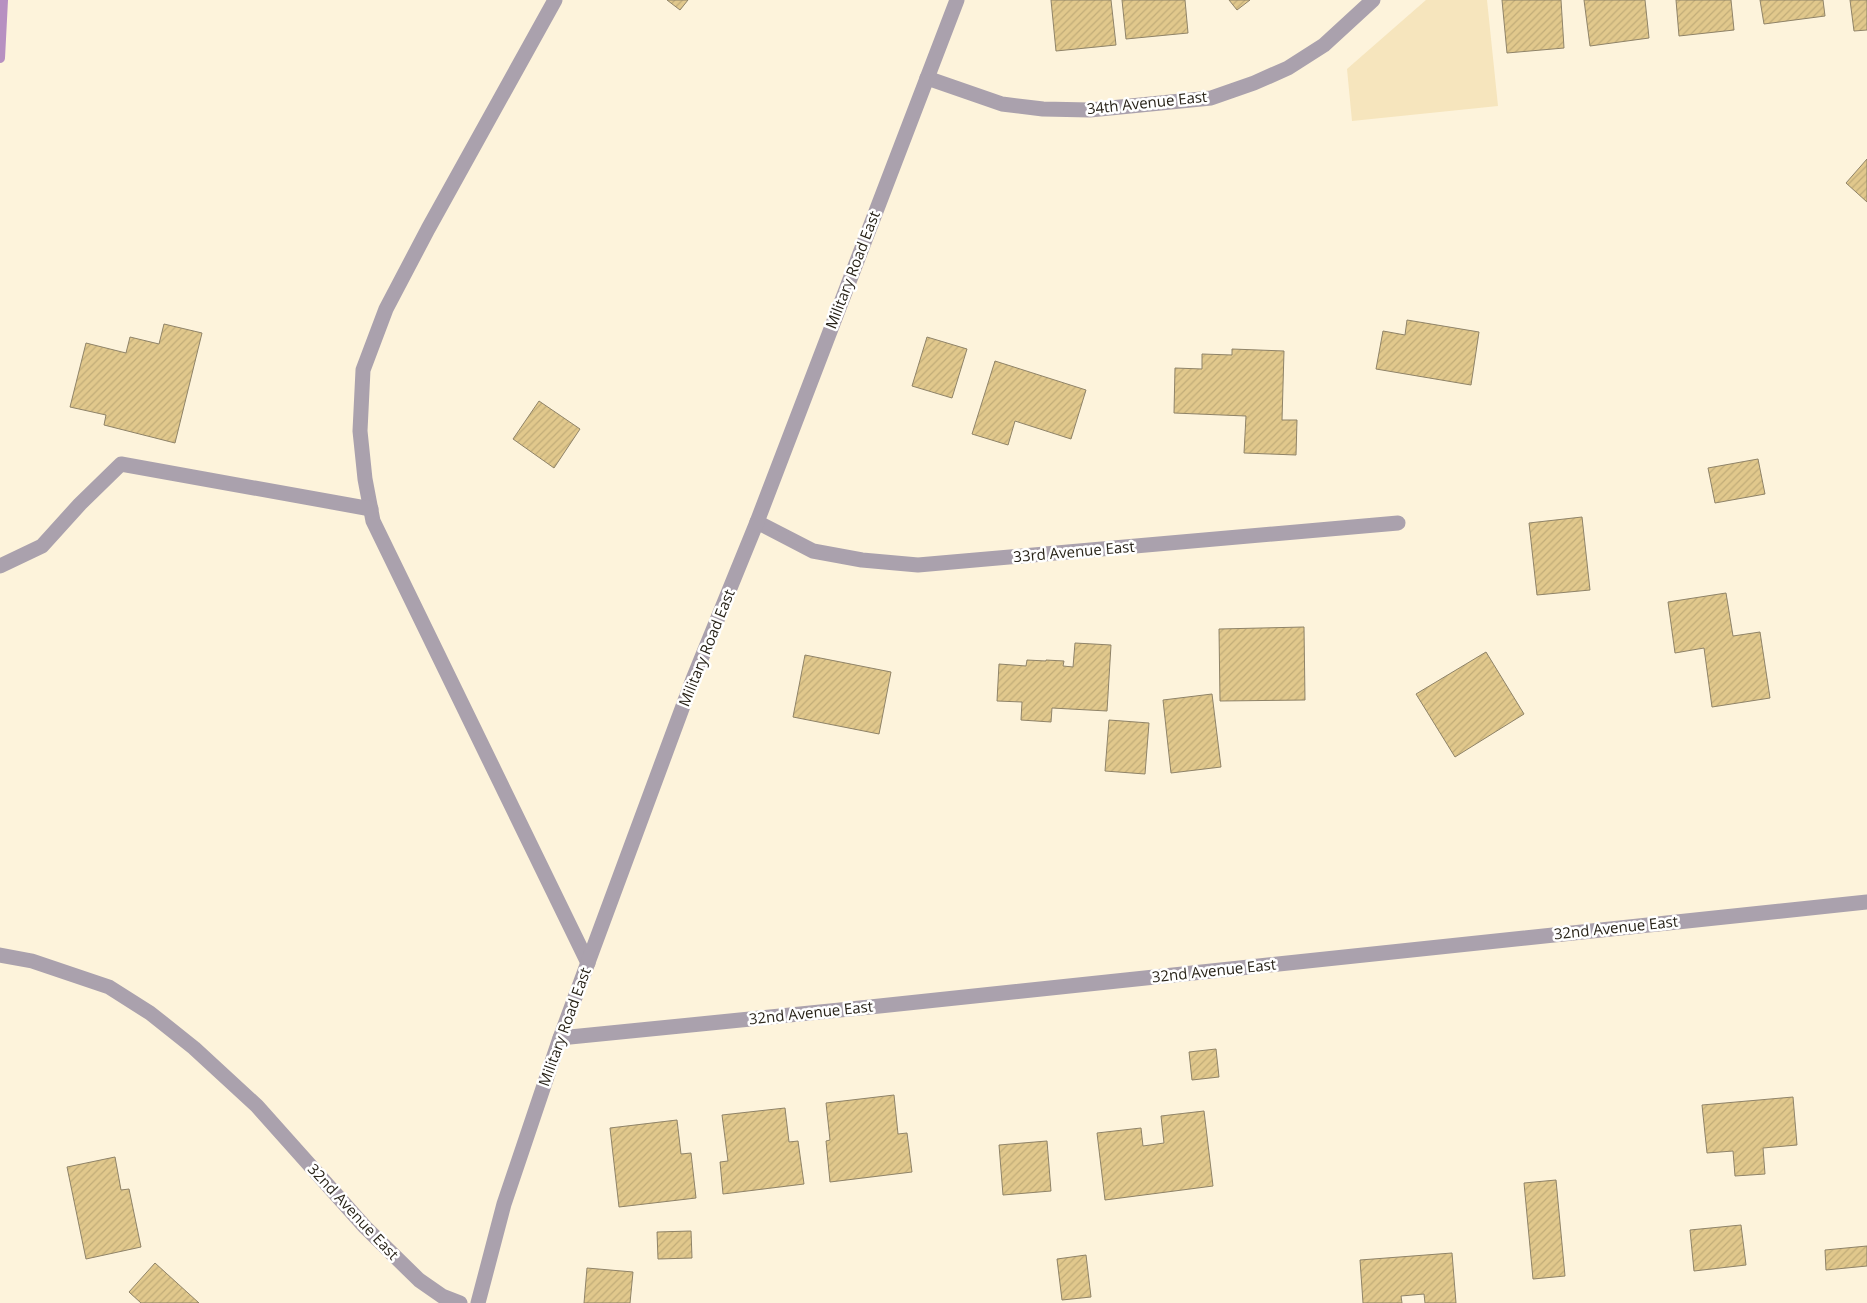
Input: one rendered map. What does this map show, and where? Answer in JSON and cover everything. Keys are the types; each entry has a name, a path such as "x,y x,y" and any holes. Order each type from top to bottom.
{"street":[{"path":"556,0 428,229 386,309 364,370 360,431 365,479 374,521 588,963"},
{"name":"Military Road East","path":"478,1303 504,1204 560,1038 693,679 757,522 957,0"},
{"name":"34th Avenue East","path":"927,78 1002,104 1043,110 1090,110 1211,98 1254,83 1288,68 1324,45 1374,0"},
{"path":"0,566 42,546 80,504 121,464 371,509"},
{"name":"33rd Avenue East","path":"757,522 813,551 862,560 918,566 1398,523"},
{"name":"32nd Avenue East","path":"560,1038 870,1008 1867,902"},
{"name":"32nd Avenue East","path":"0,954 32,961 109,987 150,1013 180,1036 257,1106 365,1227 419,1280 442,1296 460,1303"}],"shaded area":[{"path":"1426,0 1487,0 1498,106 1352,121 1347,69"}],"building":[{"path":"667,0 688,0 680,10"},
{"path":"1051,0 1111,0 1116,45 1056,51"},
{"path":"1122,0 1185,0 1188,33 1126,39"},
{"path":"1229,0 1250,0 1237,10"},
{"path":"1502,0 1561,0 1564,48 1507,53"},
{"path":"1584,0 1645,0 1649,38 1590,46"},
{"path":"1676,0 1731,0 1734,30 1679,36"},
{"path":"1760,0 1823,0 1825,16 1764,24"},
{"path":"1850,0 1867,0 1867,30 1854,31"},
{"path":"1867,159 1867,202 1846,183"},
{"path":"1407,320 1479,332 1471,385 1376,369 1383,331 1405,335"},
{"path":"164,324 202,333 175,443 104,425 106,415 70,407 86,343 126,353 130,337 159,344"},
{"path":"927,337 967,349 952,398 912,386"},
{"path":"1232,349 1284,351 1282,420 1297,420 1296,455 1244,453 1246,416 1174,413 1175,368 1202,369 1202,354 1232,355"},
{"path":"995,361 1086,390 1071,439 1015,421 1008,445 972,434"},
{"path":"539,401 580,429 554,468 513,439"},
{"path":"1758,459 1765,494 1715,503 1708,468"},
{"path":"1582,517 1590,590 1537,595 1529,523"},
{"path":"1726,593 1733,636 1760,632 1770,698 1712,707 1704,648 1675,653 1668,602"},
{"path":"1304,627 1305,700 1220,701 1219,629"},
{"path":"1075,643 1111,645 1107,711 1052,708 1051,722 1021,720 1022,702 997,701 999,664 1026,666 1027,660 1046,660 1064,661 1063,666 1073,667"},
{"path":"1486,652 1524,714 1455,757 1416,694"},
{"path":"805,655 891,672 879,734 793,717"},
{"path":"1212,694 1221,767 1171,773 1163,700"},
{"path":"1109,720 1149,723 1145,774 1105,771"},
{"path":"1216,1049 1219,1077 1192,1080 1189,1052"},
{"path":"894,1095 898,1134 907,1133 912,1172 830,1182 826,1141 830,1140 826,1103"},
{"path":"1793,1097 1797,1145 1763,1148 1765,1174 1735,1176 1733,1151 1707,1153 1702,1105"},
{"path":"785,1108 789,1142 798,1141 804,1184 723,1194 720,1162 728,1161 722,1115"},
{"path":"1204,1111 1213,1186 1105,1200 1097,1133 1141,1128 1143,1146 1164,1143 1161,1116"},
{"path":"677,1120 681,1154 691,1153 696,1198 619,1207 610,1128"},
{"path":"1047,1141 1051,1191 1003,1195 999,1145"},
{"path":"115,1157 121,1190 129,1189 141,1247 86,1259 67,1167"},
{"path":"1556,1180 1565,1276 1533,1279 1524,1183"},
{"path":"1741,1225 1746,1265 1694,1271 1690,1230"},
{"path":"691,1231 692,1258 658,1259 657,1232"},
{"path":"1867,1246 1867,1266 1826,1270 1825,1250"},
{"path":"1452,1253 1456,1303 1425,1303 1424,1294 1401,1296 1402,1303 1363,1303 1360,1260"},
{"path":"1086,1255 1091,1297 1062,1300 1057,1259"},
{"path":"155,1263 199,1303 141,1303 129,1292"},
{"path":"587,1268 633,1272 630,1303 584,1303"}],"waterway":[{"path":"0,58 3,0"}]}
